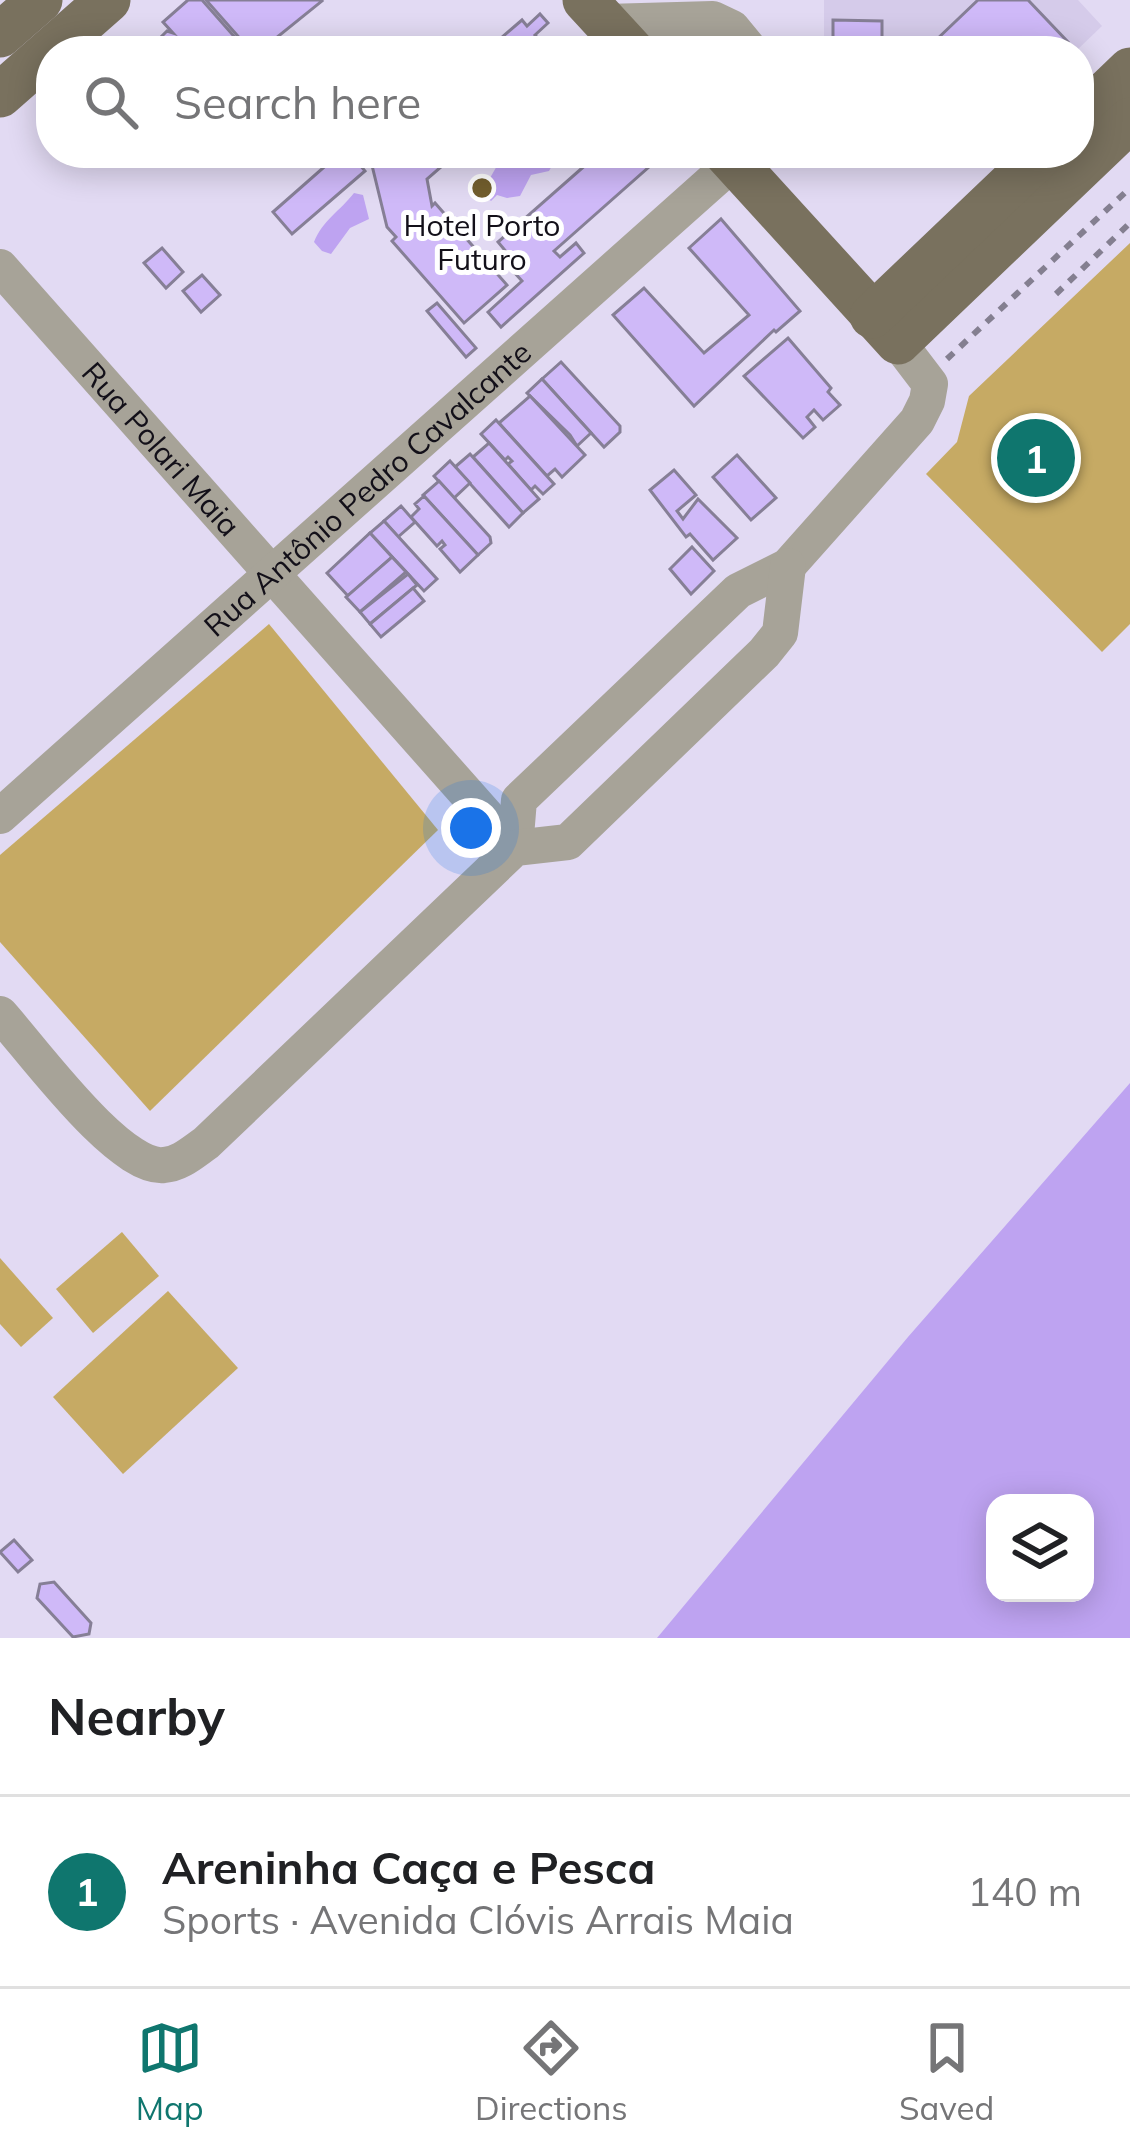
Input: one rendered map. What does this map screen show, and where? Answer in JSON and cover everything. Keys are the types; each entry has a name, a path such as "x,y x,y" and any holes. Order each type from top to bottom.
{"main road":[{"path":"0,35 40,0"},
{"path":"67,36 108,0"},
{"path":"0,95 36,63"},
{"path":"1094,105 1130,70"},
{"path":"1094,151 1130,120"},
{"path":"746,168 885,329"},
{"path":"885,329 1030,168"},
{"path":"885,329 1074,168"}],"street":[{"path":"608,24 712,19 739,36"},
{"name":"Rua Antônio Pedro Cavalcante","path":"0,816 270,572 734,168"},
{"name":"Rua Polari Maia","path":"0,267 515,848"},
{"path":"515,848 519,800 738,591 788,566 917,422 928,400 927,378 885,329"},
{"path":"0,1014 106,1136 130,1156 150,1165 168,1166 206,1143 515,848 568,842 780,632 788,566"}],"path":[{"path":"927,378 1130,188"},
{"path":"1056,294 1130,223"}],"shaded area":[{"path":"824,0 1078,0 1102,26 1092,36 824,36"},
{"path":"496,168 551,168 531,175 520,196 497,195 491,201 482,192"},
{"path":"354,193 363,195 369,219 350,228 331,254 322,251 314,242 318,234"},
{"path":"1130,243 1130,624 1102,652 926,474 957,442 969,396"},
{"path":"269,624 438,830 150,1111 0,942 0,855"},
{"path":"1130,1083 1130,1638 657,1638 908,1337"},
{"path":"122,1232 159,1276 93,1333 56,1289"},
{"path":"0,1258 53,1318 21,1347 0,1324"},
{"path":"168,1291 238,1368 123,1474 53,1397"}],"building":[{"path":"188,0 202,0 234,36 162,36 173,33 163,22"},
{"path":"206,0 322,1 279,36 238,36"},
{"path":"978,0 1028,0 1062,36 940,36"},
{"path":"540,14 548,23 536,36 503,36 522,20 527,26"},
{"path":"833,20 882,21 882,36 833,36"},
{"path":"323,168 365,171 292,234 273,212"},
{"path":"373,168 440,168 427,179 432,206 435,203 507,285 464,323 392,241 396,237 387,227"},
{"path":"582,168 648,168 554,251 560,257 576,243 584,253 501,327 488,312 522,281 513,271 518,266 498,242"},
{"path":"721,219 800,311 694,406 613,315 644,288 704,353 749,315 689,248"},
{"path":"162,248 183,272 166,288 144,263"},
{"path":"202,275 220,295 201,312 183,291"},
{"path":"437,303 476,348 466,357 427,311"},
{"path":"788,338 840,405 823,420 814,410 807,417 815,427 803,438 744,376"},
{"path":"561,362 620,426 620,432 604,447 542,379"},
{"path":"542,379 591,433 577,446 527,393"},
{"path":"530,396 585,455 562,477 555,469 547,476 499,423"},
{"path":"496,420 554,484 543,494 535,486 531,490 508,464 512,461 505,460 481,434"},
{"path":"489,443 539,499 523,513 473,457"},
{"path":"470,454 523,513 509,527 455,467"},
{"path":"737,455 776,498 751,520 713,477"},
{"path":"450,461 470,483 454,498 434,476"},
{"path":"674,470 696,495 677,511 683,519 698,499 737,538 713,560 690,534 686,537 650,490"},
{"path":"439,481 490,537 491,543 478,555 423,495"},
{"path":"424,496 478,555 460,572 440,549 445,545 442,541 437,546 411,517"},
{"path":"401,506 415,522 398,537 384,521"},
{"path":"384,521 437,579 424,591 370,533"},
{"path":"370,533 392,557 348,596 327,573"},
{"path":"692,547 714,571 691,594 670,569"},
{"path":"392,557 406,572 360,612 346,597"},
{"path":"408,574 417,585 370,624 360,612"},
{"path":"413,588 424,601 381,637 370,624"},
{"path":"14,1540 32,1560 18,1572 0,1552"},
{"path":"54,1582 91,1623 89,1634 73,1637 37,1598 40,1584"}],"place":[{"name":"Hotel Porto Futuro","path":"482,188"},
{"name":"Areninha Caça e Pesca","path":"1036,458"}]}
